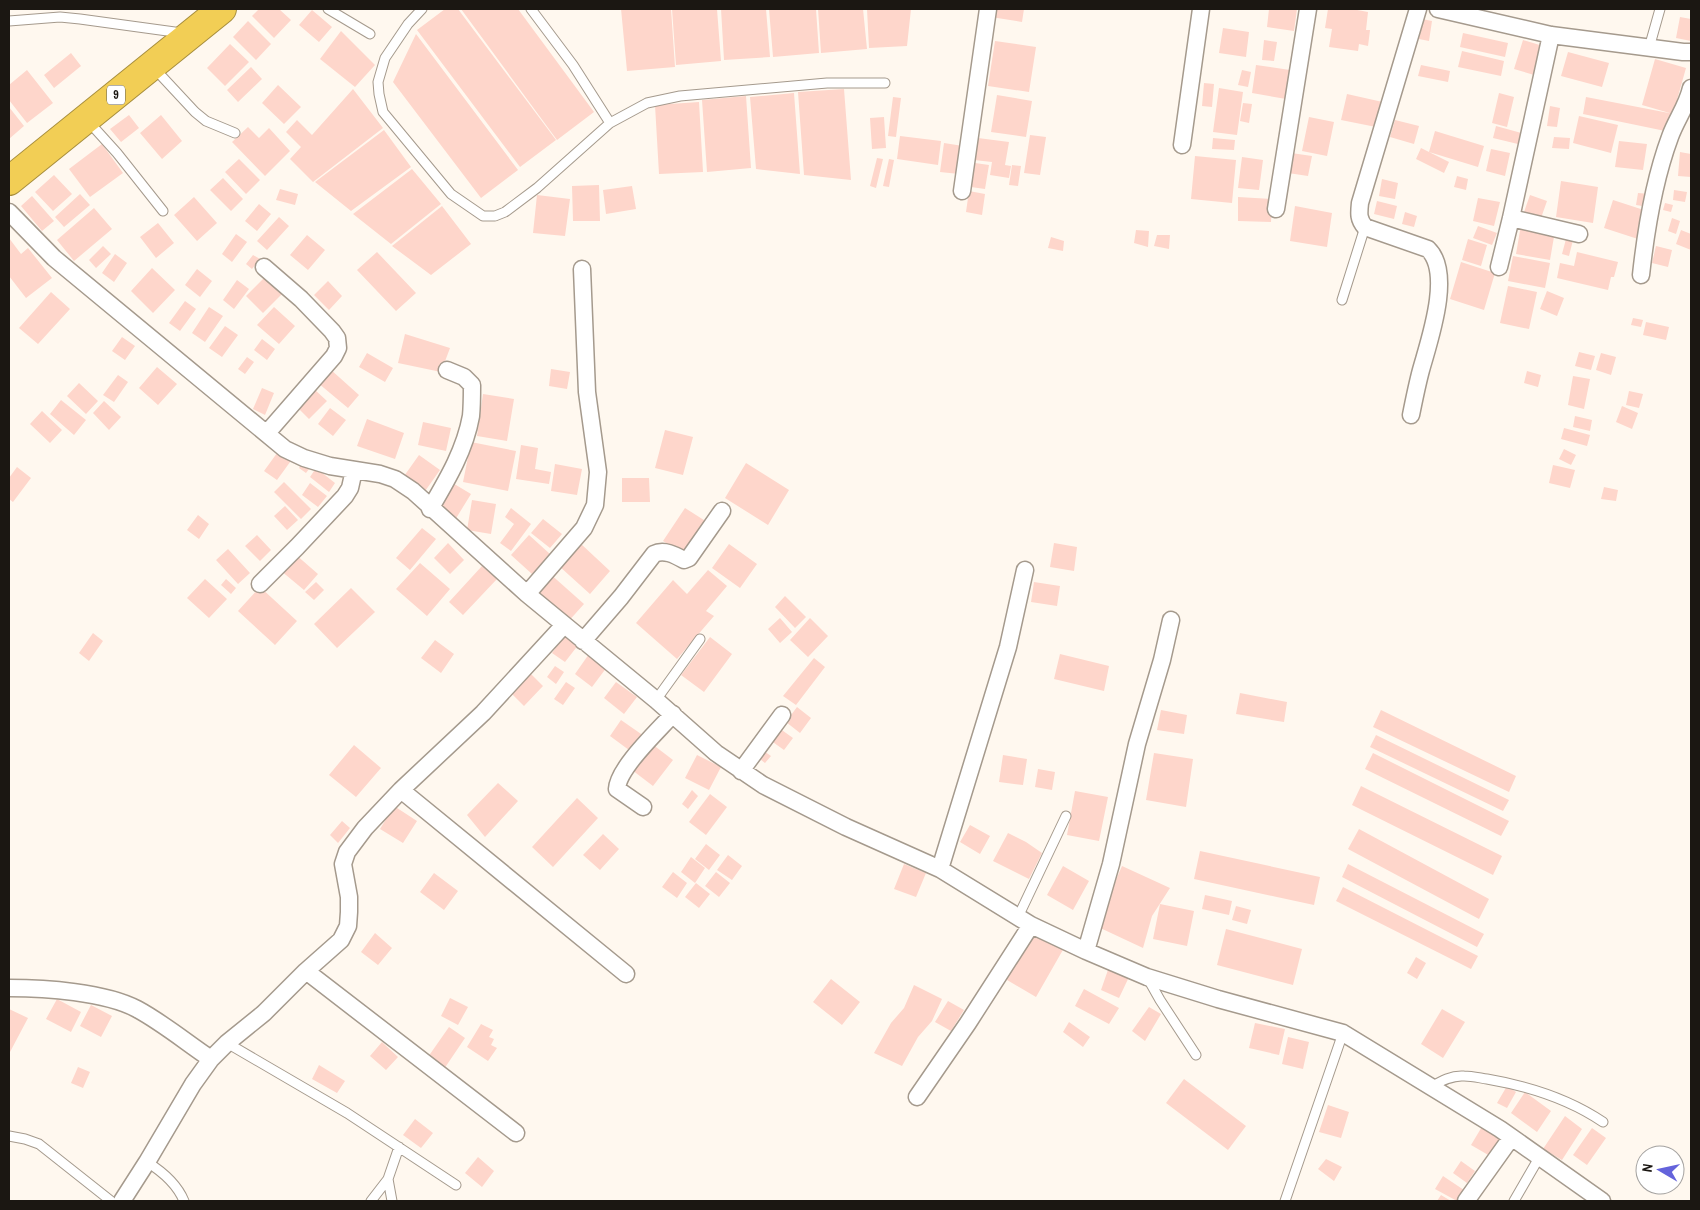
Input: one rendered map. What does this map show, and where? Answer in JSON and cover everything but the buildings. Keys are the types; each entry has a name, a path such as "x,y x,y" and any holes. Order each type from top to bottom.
{"highway":[{"name":"9","path":"9,181 222,9"}],"street":[{"path":"962,191 988,9"},
{"path":"1182,145 1201,9"},
{"path":"1276,209 1308,9"},
{"path":"1411,415 1437,310 1439,285 1437,262 1434,255 1428,249 1365,227 1361,222 1359,214 1360,203 1418,9"},
{"path":"1438,9 1551,35 1691,52"},
{"path":"1499,267 1551,35"},
{"path":"1641,275 1656,188 1670,137 1686,106 1691,88"},
{"path":"9,212 54,258 285,449 304,458 330,466 380,474 396,479 413,491 430,509 527,594 673,714 716,753 763,785 846,827 940,868 1024,921 1086,951 1147,976 1258,1011 1307,1022 1343,1033 1540,1156 1602,1201"},
{"path":"1511,218 1579,234"},
{"path":"264,267 301,299 332,331 337,338 338,348 334,356 268,433"},
{"path":"527,594 584,528 595,505 598,472 587,392 582,269"},
{"path":"430,509 454,467 471,416 472,385 464,377 448,370"},
{"path":"260,584 297,548 345,496 350,488 354,470"},
{"path":"583,641 621,597 654,554 660,551 684,560 689,558 722,511"},
{"path":"940,868 1008,647 1025,570"},
{"path":"1086,951 1111,864 1137,744 1162,660 1171,620"},
{"path":"122,1201 148,1162 193,1084 211,1059 264,1013 306,971 341,940 348,926 349,897 343,864 347,852 365,828 401,790 483,713 564,625"},
{"path":"644,807 617,789 617,782 630,763 673,714"},
{"path":"741,771 782,715"},
{"path":"401,790 626,974"},
{"path":"917,1097 968,1023 1024,921"},
{"path":"306,971 516,1134"},
{"path":"9,988 67,992 108,999 136,1009 211,1059"},
{"path":"1466,1201 1511,1138"}],"lane":[{"path":"328,9 370,34"},
{"path":"422,9 408,24 384,58 378,82 384,112 451,194 483,216 495,216 505,212 537,188 610,123 647,104 680,96 827,83 884,83"},
{"path":"531,9 572,65 610,123"},
{"path":"1649,48 1660,9"},
{"path":"9,21 60,17 80,18 192,34"},
{"path":"152,66 195,112 206,121 235,133"},
{"path":"86,119 163,211"},
{"path":"1342,300 1365,227"},
{"path":"656,700 700,639"},
{"path":"1024,921 1066,816"},
{"path":"1147,976 1160,1000 1196,1055"},
{"path":"1285,1201 1343,1033"},
{"path":"228,1043 340,1109 456,1185"},
{"path":"1432,1087 1442,1080 1453,1076 1501,1082 1552,1095 1587,1111 1603,1122"},
{"path":"9,1136 40,1144 111,1201"},
{"path":"371,1201 388,1179 399,1147"},
{"path":"1514,1201 1540,1156"},
{"path":"148,1162 180,1191 184,1201"},
{"path":"388,1179 392,1201"}]}
